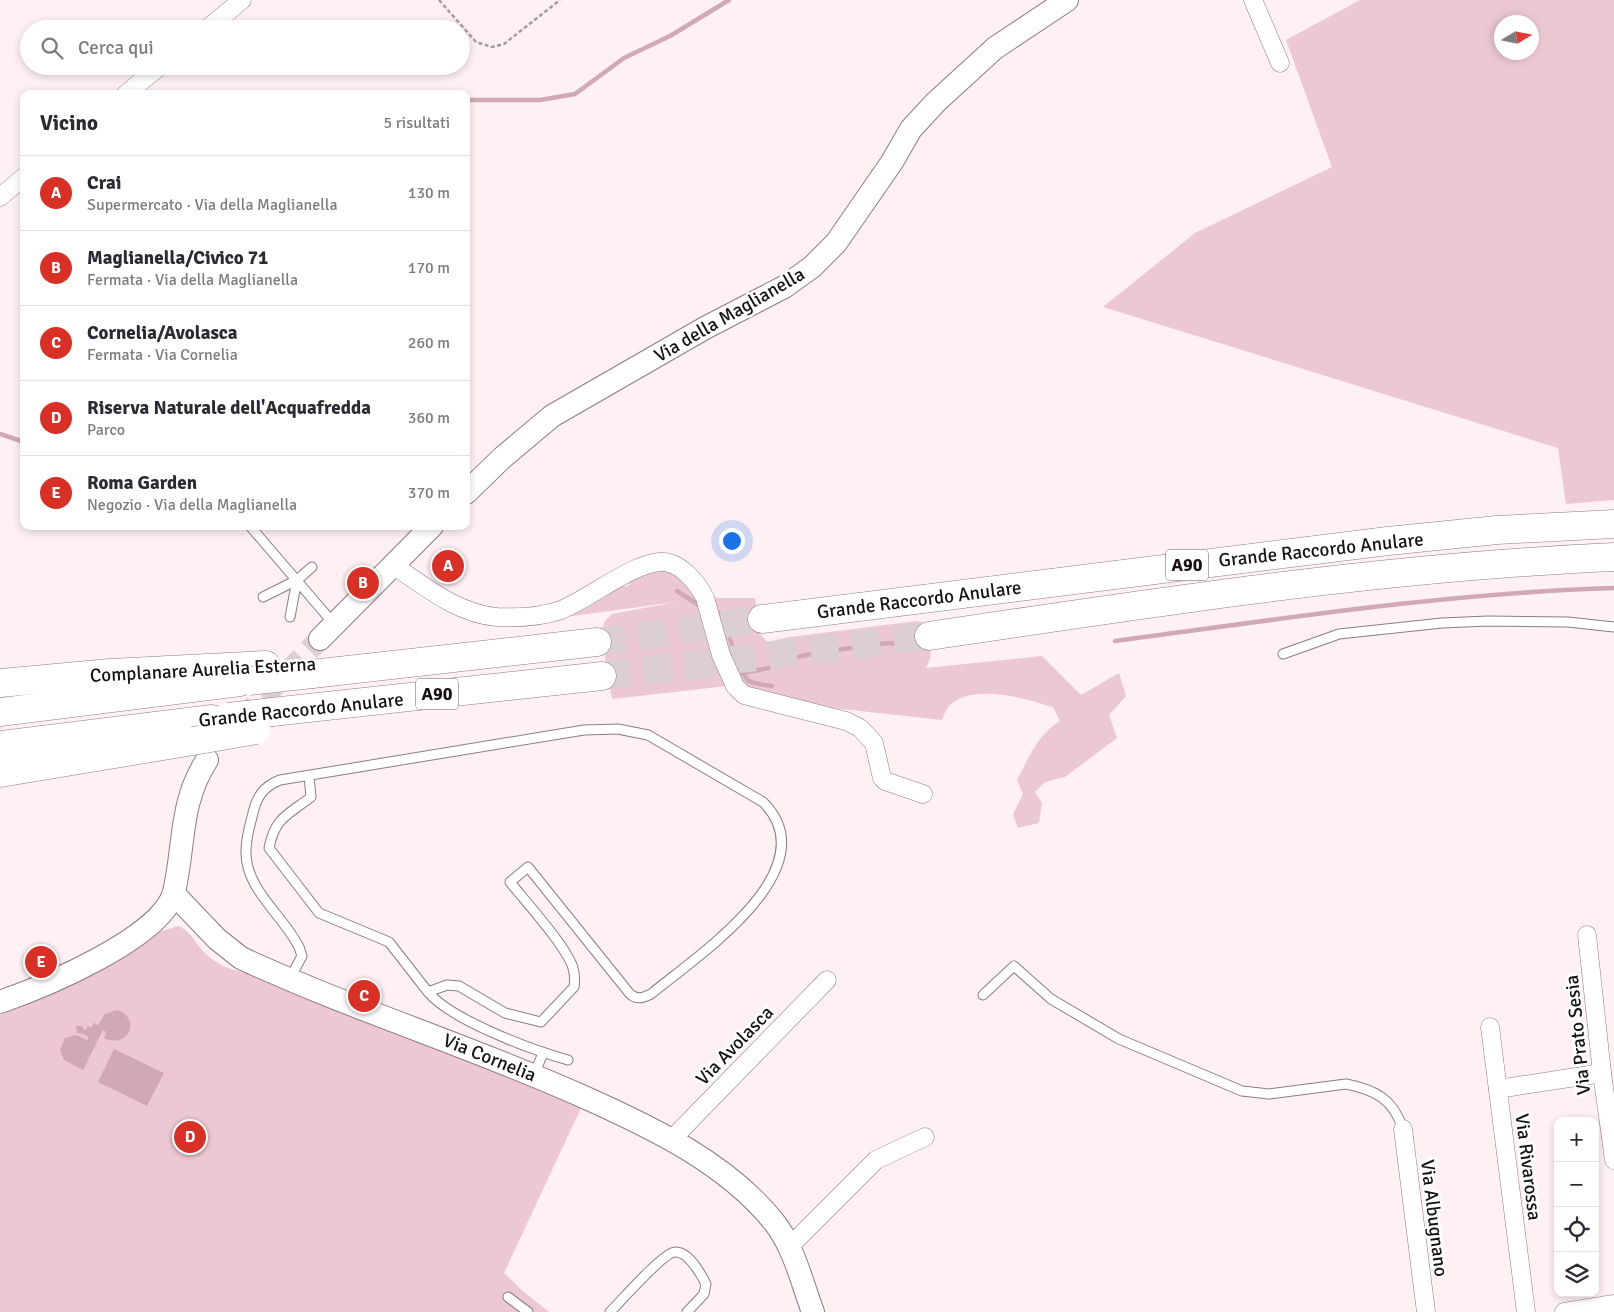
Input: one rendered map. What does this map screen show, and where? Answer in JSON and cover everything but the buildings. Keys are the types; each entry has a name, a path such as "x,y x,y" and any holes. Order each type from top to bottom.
{"highway":[{"name":"Grande Raccordo Anulare","path":"762,619 1388,541 1497,530 1614,524"},
{"name":"Grande Raccordo Anulare","path":"929,636 1165,601 1283,586 1498,563 1614,557"},
{"name":"Grande Raccordo Anulare","path":"406,662 597,642"},
{"name":"Complanare Aurelia Esterna","path":"0,683 119,672 257,673 322,650 406,662"},
{"name":"Grande Raccordo Anulare","path":"0,712 257,673"},
{"name":"Grande Raccordo Anulare","path":"0,745 212,719 264,721 358,703 602,676"},
{"path":"0,772 200,750 264,721"}],"street":[{"path":"217,20 242,0"},
{"name":"Via della Maglianella","path":"470,489 513,448 552,416 705,328 784,287 812,267 836,243 892,162 910,128 996,48 1067,0"},
{"path":"1253,0 1280,63"},
{"path":"131,90 149,75"},
{"path":"0,197 20,180"},
{"path":"322,650 393,565 428,530"},
{"path":"393,565 434,593 460,607 478,614 496,617 525,617 559,611 642,566 661,562 683,570 705,598 721,655 735,686 744,695 846,721 860,728 874,743 880,774 885,781 923,794"},
{"path":"0,1002 33,990 139,935 161,916 174,894 187,804 200,750"},
{"name":"Via Cornelia","path":"174,894 232,952 253,964 534,1075 633,1119 671,1140 741,1189 773,1221 788,1248 813,1312"},
{"name":"Via Prato Sesia","path":"1588,935 1602,1073 1614,1160"},
{"name":"Via Avolasca","path":"671,1140 827,980"},
{"name":"Via Rivarossa","path":"1490,1027 1526,1312"},
{"path":"1498,1089 1602,1073"},
{"name":"Via Albugnano","path":"1403,1129 1426,1312"},
{"path":"788,1248 876,1160 925,1137"},
{"path":"1564,1312 1614,1304"}],"lane":[{"path":"253,530 297,580 322,650"},
{"path":"263,597 297,580 312,567"},
{"path":"290,617 297,580"},
{"path":"1283,654 1339,634 1442,623 1558,622 1614,627"},
{"path":"289,978 302,956 299,947 256,886 250,874 246,850 254,806 263,790 280,780 584,730 618,729 638,732 661,741 763,802 775,816 782,840 779,864 772,879 742,916 646,996 635,998 630,994 528,867 510,882 562,948 573,966 576,979 574,987 541,1022 505,1013 459,986 447,985 428,992"},
{"path":"309,776 311,797 279,821 271,836 269,848 318,913 389,942 437,1003 543,1053 568,1060"},
{"path":"983,995 1014,966 1051,1000 1160,1058 1253,1093 1269,1094 1332,1085 1358,1087 1371,1091 1392,1105 1403,1129"},
{"path":"534,1075 543,1053"},
{"path":"610,1312 659,1262 672,1252 677,1251 684,1255 694,1266 706,1284 704,1294 687,1312"},
{"path":"508,1297 528,1312"}],"path":[{"path":"439,0 457,20"},
{"path":"470,35 476,42 492,46 504,44 560,0"}],"shaded area":[{"path":"1360,0 1614,0 1614,500 1566,504 1558,448 1103,307 1195,233 1332,167 1286,40"},
{"path":"665,567 694,590 727,686 613,699 604,652 603,627 605,621 612,614 676,602 558,618 623,585 626,587 630,584 628,581"},
{"path":"714,598 755,598 760,634 767,642 790,637 917,621 926,623 930,641 931,652 926,668 1042,656 1081,695 1119,673 1126,696 1109,715 1117,738 1065,777 1045,782 1035,792 1042,803 1039,823 1018,828 1013,814 1023,794 1017,780 1040,739 1052,726 1060,721 1053,707 1000,694 971,695 959,699 949,706 942,720 824,707 751,691 734,673"},
{"path":"179,926 190,935 209,957 222,966 260,976 494,1070 581,1108 504,1273 549,1312 0,1312 0,1015 85,975 158,932"},
{"path":"117,1010 129,1019 129,1031 126,1036 120,1040 113,1041 104,1038 106,1032 103,1030 83,1070 64,1060 60,1050 65,1038 76,1035 87,1040 89,1038 84,1034 77,1033 76,1026 82,1026 85,1031 88,1026 91,1028 94,1023 98,1025 105,1014"},
{"path":"114,1049 164,1073 147,1106 98,1082"}],"waterway":[{"path":"470,100 540,100 575,94 624,58 670,36 729,0"},
{"path":"0,434 20,441"},
{"path":"1115,641 1426,601 1489,595 1614,588"},
{"path":"677,591 702,607"},
{"name":"Grande Raccordo Anulare","path":"720,613 745,677 754,683 772,686"},
{"name":"Grande Raccordo Anulare","path":"742,673 769,668 801,656 822,652 889,643 913,646"}],"tunnel":[{"path":"597,642 762,619"},
{"path":"602,676 929,636"},
{"path":"240,721 320,639"}],"place":[{"name":"Crai","path":"448,566"},
{"name":"Maglianella/Civico 71","path":"363,583"},
{"name":"Roma Garden","path":"41,962"},
{"name":"Cornelia/Avolasca","path":"364,996"},
{"name":"Riserva Naturale dell'Acquafredda","path":"190,1137"}]}
